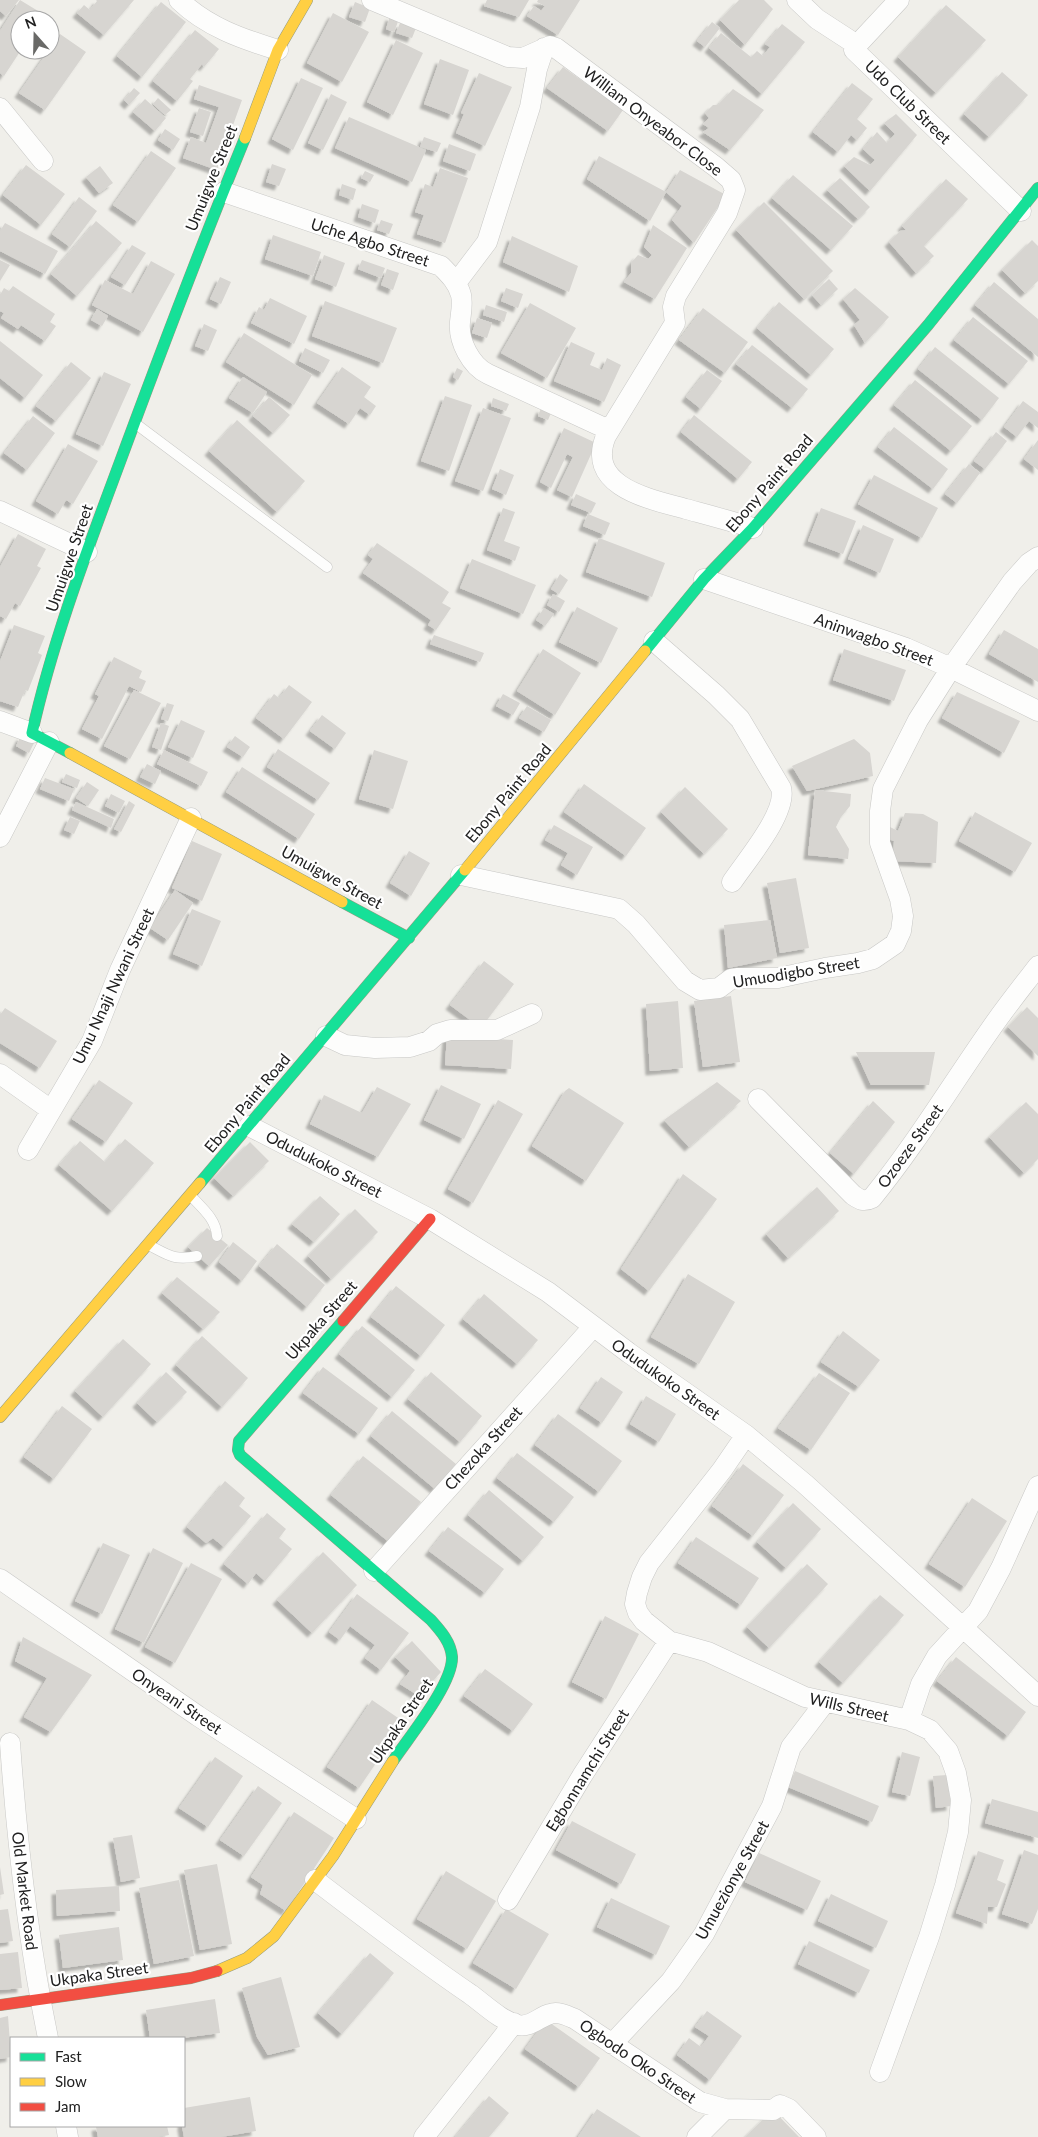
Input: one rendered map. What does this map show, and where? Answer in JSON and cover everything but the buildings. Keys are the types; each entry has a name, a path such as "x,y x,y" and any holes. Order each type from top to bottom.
{"street":[{"path":"179,0 190,11 221,30 278,50"},
{"name":"Umuigwe Street","path":"307,0 278,50 224,192 183,291 87,552 43,684 40,737 409,938"},
{"path":"372,0 508,57 523,58 544,48"},
{"name":"Udo Club Street","path":"797,0 817,19 857,45 854,50 1021,211"},
{"path":"857,45 899,0"},
{"name":"William Onyeabor Close","path":"544,48 550,46 556,48 731,180 735,190 727,213 676,296 673,307 675,323 672,330 610,430 601,448 601,458 611,478 618,484 650,499 753,528"},
{"path":"544,48 537,68 530,107 487,242 456,283 462,306 460,332 463,343 476,367 610,430"},
{"path":"0,108 44,161"},
{"name":"Ebony Paint Road","path":"0,1418 409,938 704,579 753,528 928,325 1038,188"},
{"name":"Uche Agbo Street","path":"224,192 441,266 456,283"},
{"path":"0,511 87,552"},
{"name":"Umuodigbo Street","path":"461,875 560,898 605,904 619,909 636,924 685,981 700,990 719,988 731,979 778,978 873,959 896,944 901,931 903,916 900,899 880,843 880,812 883,789 918,720 951,668 1012,582 1029,563 1038,558"},
{"name":"Aninwagbo Street","path":"704,579 881,639 951,668 1038,711"},
{"path":"654,641 716,695 740,719 783,794 778,811 732,882"},
{"path":"0,721 40,737 0,837"},
{"name":"Umu Nnaji Nwani Street","path":"28,1150 92,1041 120,970 191,818"},
{"name":"Ozoeze Street","path":"758,1099 853,1195 859,1200 872,1198 936,1112 991,1028 1038,966"},
{"path":"326,1036 345,1045 375,1048 410,1047 429,1041 437,1034 450,1030 497,1030 532,1014"},
{"path":"0,1074 51,1110"},
{"name":"Odudukoko Street","path":"249,1126 430,1220 548,1292 746,1435 806,1484 1038,1696"},
{"name":"Ukpaka Street","path":"0,2004 190,1978 235,1965 266,1946 333,1856 445,1684 451,1666 449,1642 444,1634 431,1620 240,1455 237,1446 238,1441 430,1220"},
{"name":"Chezoka Street","path":"374,1570 593,1326"},
{"name":"Wills Street","path":"746,1435 722,1470 649,1563 642,1577 636,1604 638,1613 644,1622 669,1641 708,1652 805,1697 909,1720 930,1730 948,1751 959,1784 961,1808 958,1832 945,1885 929,1937 880,2072"},
{"path":"909,1720 926,1674 943,1647 978,1611 1001,1568 1038,1486"},
{"name":"Onyeani Street","path":"0,1579 198,1716 356,1818"},
{"name":"Egbonnamchi Street","path":"508,1900 582,1776 669,1641"},
{"name":"Umuezionye Street","path":"612,2044 671,1981 704,1934 772,1806 791,1747 826,1701"},
{"name":"Old Market Road","path":"10,1743 26,1903 40,1999 48,2037"},
{"path":"315,1880 445,1977 514,2023 424,2137"},
{"name":"Ogbodo Oko Street","path":"514,2023 520,2026 531,2024 551,2013 564,2014 576,2019 700,2102 725,2109 773,2110 780,2105 789,2109 816,2137"},
{"path":"698,2137 725,2109"}],"lane":[{"path":"134,423 327,567"},
{"path":"190,1195 217,1228 217,1236"},
{"path":"148,1244 176,1258 183,1259 197,1256"}],"traffic: fast":[{"path":"70,753 32,733 49,666 81,567 105,502 245,138"},
{"path":"645,651 704,579 753,528 928,325 1038,188"},
{"path":"200,1183 465,870"},
{"path":"342,902 409,938"},
{"path":"343,1321 239,1441 238,1450 240,1455 431,1620 447,1641 452,1657 445,1681 429,1710 393,1761"}],"traffic: slow":[{"path":"245,138 278,50 307,0"},
{"path":"465,870 645,651"},
{"path":"70,753 342,902"},
{"path":"0,1417 200,1183"},
{"path":"217,1971 247,1958 274,1936 333,1856 393,1761"}],"traffic: jam":[{"path":"343,1321 430,1219"},
{"path":"0,2005 191,1978 217,1971"}]}
